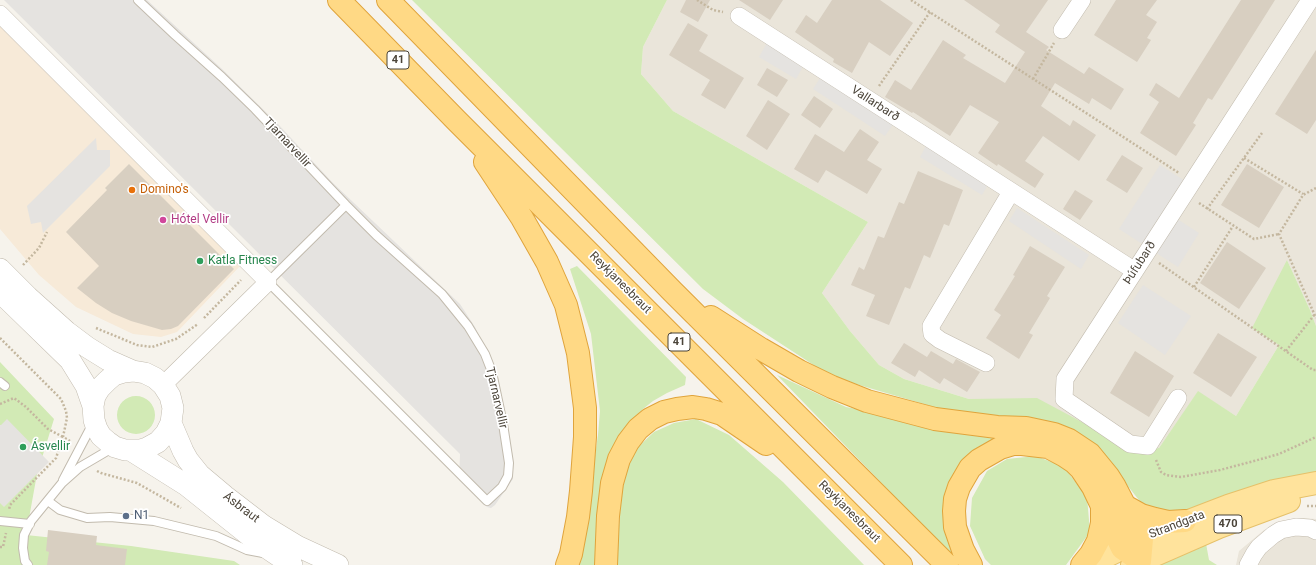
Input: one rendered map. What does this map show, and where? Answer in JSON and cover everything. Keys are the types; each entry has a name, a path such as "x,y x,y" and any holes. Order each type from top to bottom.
{"highway":[{"name":"Reykjanesbraut","path":"339,0 456,120 901,565"},
{"name":"41","path":"388,0 673,292 947,565"},
{"path":"456,120 536,240 557,282 566,305 573,330 582,379 585,408 585,437 578,517 567,565"},
{"path":"673,292 761,349 799,371 867,402 935,419 998,427 1026,428 1054,434 1069,440 1090,454 1098,463 1115,487 1142,539"},
{"path":"606,565 608,516 612,483 619,459 628,442 638,429 650,419 664,412 693,407 722,414 744,428 818,482"},
{"path":"971,565 963,550 955,527 955,499 959,487 970,468 979,460 995,450 1013,444 1048,447 1074,462 1081,469 1093,487 1131,558"},
{"path":"1082,565 1091,554 1098,541 1102,523 1102,506"},
{"path":"1125,506 1154,519 1168,522 1185,521"}],"main road":[{"name":"Strandgata","path":"1131,558 1142,539 1185,521 1274,491 1316,483"},
{"name":"Strandgata","path":"1088,565 1131,558 1292,500 1316,488"}],"street":[{"path":"1062,30 1082,0"},
{"name":"Þúfubarð","path":"1148,446 1130,444 1064,399 1065,379 1310,0"},
{"name":"Tjarnarvellir","path":"0,14 268,282"},
{"name":"Vallarbarð","path":"739,16 1135,272"},
{"path":"986,363 940,340 932,334 931,326 1010,192"},
{"path":"0,268 32,301 67,332 87,347 108,360 133,371 150,375 163,385 170,396 172,408 171,423 166,433 158,442 147,448 123,449 101,436 86,386 70,360 0,292"},
{"path":"163,385 268,282"},
{"path":"93,413 95,396 106,381 114,375 133,371"},
{"path":"1148,446 1178,398"},
{"name":"Ásbraut","path":"171,423 183,452 200,475 264,526 296,546 338,565"},
{"name":"Ásbraut","path":"123,449 186,486 285,560"},
{"path":"1248,565 1259,547 1281,530 1304,527 1316,531"}],"lane":[{"name":"Tjarnarvellir","path":"138,0 255,109 346,205 442,294 468,326 485,354 492,372 500,409 509,463 508,476 502,487 487,500 268,282"},
{"path":"268,282 346,205"},
{"path":"62,483 93,413"},
{"path":"28,565 25,561 23,548 24,535 30,524 62,483 80,467 123,449"},
{"path":"48,501 60,510 87,518 110,517 154,521 216,536 247,550 285,560"},
{"path":"4,521 30,524"}],"path":[{"path":"697,0 713,10 739,16"},
{"path":"911,0 1033,79 1189,188 1207,209 1254,239 1279,234 1303,195 1316,188"},
{"path":"869,100 930,12"},
{"path":"1033,79 1062,30"},
{"path":"1207,209 1262,132"},
{"path":"1244,158 1303,195"},
{"path":"1194,287 1233,226"},
{"path":"21,267 39,248 47,232"},
{"path":"1279,234 1316,318"},
{"path":"1146,254 1313,370 1316,370"},
{"path":"95,328 137,345 152,347 176,340 197,325 253,267"},
{"path":"1286,351 1315,314"},
{"path":"0,338 61,399 67,418 56,458 10,505 4,521 3,547 0,547"},
{"path":"0,404 14,398 26,407 48,429 69,440 72,444"},
{"path":"1148,446 1161,472 1166,475 1182,477 1220,470 1267,458 1316,437"},
{"path":"91,468 101,474 137,483 187,512"}],"shaded area":[{"path":"4,0 147,0 221,68 278,124 333,183 460,304 475,327 488,355 500,388 508,433 513,479 495,505 491,508 487,507 459,480 460,454"},
{"path":"667,0 1316,0 1316,326 1287,260 1279,345 1236,416 1198,392 1159,448 1136,451 1037,399 969,399 904,379 879,365 850,331 822,293 868,222 673,111 641,74 643,47"},
{"path":"0,23 242,264 177,332 161,337 133,334 76,307 39,275 0,229"},
{"path":"767,43 804,65 796,79 759,57"},
{"path":"822,75 894,123 885,136 813,89"},
{"path":"96,138 97,150 110,150 110,166 43,233 41,222 31,224 27,206"},
{"path":"927,144 989,183 982,195 920,157"},
{"path":"1160,165 1193,186 1174,217 1199,233 1178,267 1119,229"},
{"path":"1017,208 1089,255 1081,269 1009,221"},
{"path":"1143,285 1191,316 1165,355 1118,323"},
{"path":"7,419 49,462 4,507 0,503 0,425"},
{"path":"1303,518 1316,519 1316,565 1236,565 1239,551 1264,530 1278,523"}],"green space":[{"path":"412,0 667,0 643,47 641,74 673,111 868,222 822,293 850,331 879,365 904,379 969,399 1037,398 1136,451 1159,448 1198,391 1236,416 1279,345 1252,328 1287,260 1316,326 1316,473 1190,513 1171,515 1142,504 1095,444 1042,420 951,412 832,377 743,319 703,289"},
{"path":"577,266 686,377 685,385 653,401 643,409 631,423 598,565 579,565 598,435 600,411 591,334 570,269"},
{"name":"Ásvellir","path":"0,362 54,419 37,474 26,535 131,546 234,561 240,565 0,565"},
{"path":"777,375 846,407 975,432 1008,433 957,477 956,560"},
{"path":"136,396 146,399 152,405 155,415 152,425 146,431 136,434 126,431 120,425 117,415 120,405 126,399"},
{"path":"696,419 729,435 783,482 864,565 616,565 621,499 625,471 636,449 654,432 674,423"},
{"path":"1036,456 1064,467 1087,497 1090,532 1066,565 991,565 985,559 970,526 972,498 987,471 1007,459"},
{"path":"1205,538 1209,560 1217,565 1148,565"}],"building":[{"path":"686,0 710,0 698,22 680,12"},
{"path":"739,0 783,0 770,20"},
{"path":"832,0 880,0 913,23 890,56 869,42 852,73 833,62 834,59 795,32 806,15 817,23"},
{"path":"964,0 1048,0 1026,32 1049,47 1046,50 1084,74 1089,67 1124,89 1111,110 1092,98 1089,104 1055,83 1041,106 1070,126 1073,120 1096,135 1079,161 1043,136 1025,161 1044,174 1035,188 978,153 999,122 970,105 950,136 913,112 912,113 885,97 895,80 911,90 943,40 966,55 963,58 1005,83 1025,52 995,32 1000,25"},
{"path":"1116,0 1157,0 1146,15 1157,22 1147,38 1151,40 1137,62 1094,35"},
{"path":"1241,0 1275,0 1212,100 1208,98 1193,123 1196,125 1176,156 1140,133 1159,102 1149,95 1156,83 1179,98"},
{"path":"688,23 708,35 699,51 744,78 725,109 701,95 710,80 669,55"},
{"path":"1316,50 1316,120 1307,134 1275,114"},
{"path":"767,68 788,80 777,97 757,85"},
{"path":"814,96 833,109 820,128 801,115"},
{"path":"768,100 790,114 767,150 746,136"},
{"path":"860,129 879,142 867,160 882,169 867,194 826,170 818,183 794,169 815,134 844,152"},
{"path":"1122,155 1143,168 1127,193 1106,180"},
{"path":"129,164 234,269 178,326 171,329 162,330 131,321 112,313 77,288 99,266 66,232 107,190 105,188"},
{"path":"1247,164 1284,187 1259,228 1221,205"},
{"path":"918,171 963,190 949,226 944,224 930,258 924,255 910,289 905,287 889,325 866,316 875,295 851,285 859,267 864,270 878,236 884,238 899,202 904,204"},
{"path":"1075,190 1093,201 1080,220 1063,209"},
{"path":"1227,242 1266,268 1239,309 1200,283"},
{"path":"1030,246 1065,267 1047,296 1050,298 1029,333 1033,335 1019,359 986,338 1001,315 994,310 1015,276 1013,275"},
{"path":"1218,333 1257,357 1231,397 1193,373"},
{"path":"904,343 927,357 931,351 953,364 956,359 980,372 967,392 944,378 940,384 919,370 915,377 891,363"},
{"path":"1135,351 1174,376 1149,417 1110,393"},
{"path":"48,530 97,536 96,545 127,549 125,565 47,565 49,552 46,551"}],"place":[{"name":"Domino's","path":"132,190"},
{"name":"Hótel Vellir","path":"163,220"},
{"name":"Katla Fitness","path":"200,261"},
{"name":"Ásvellir","path":"23,447"},
{"name":"N1","path":"126,516"}]}
